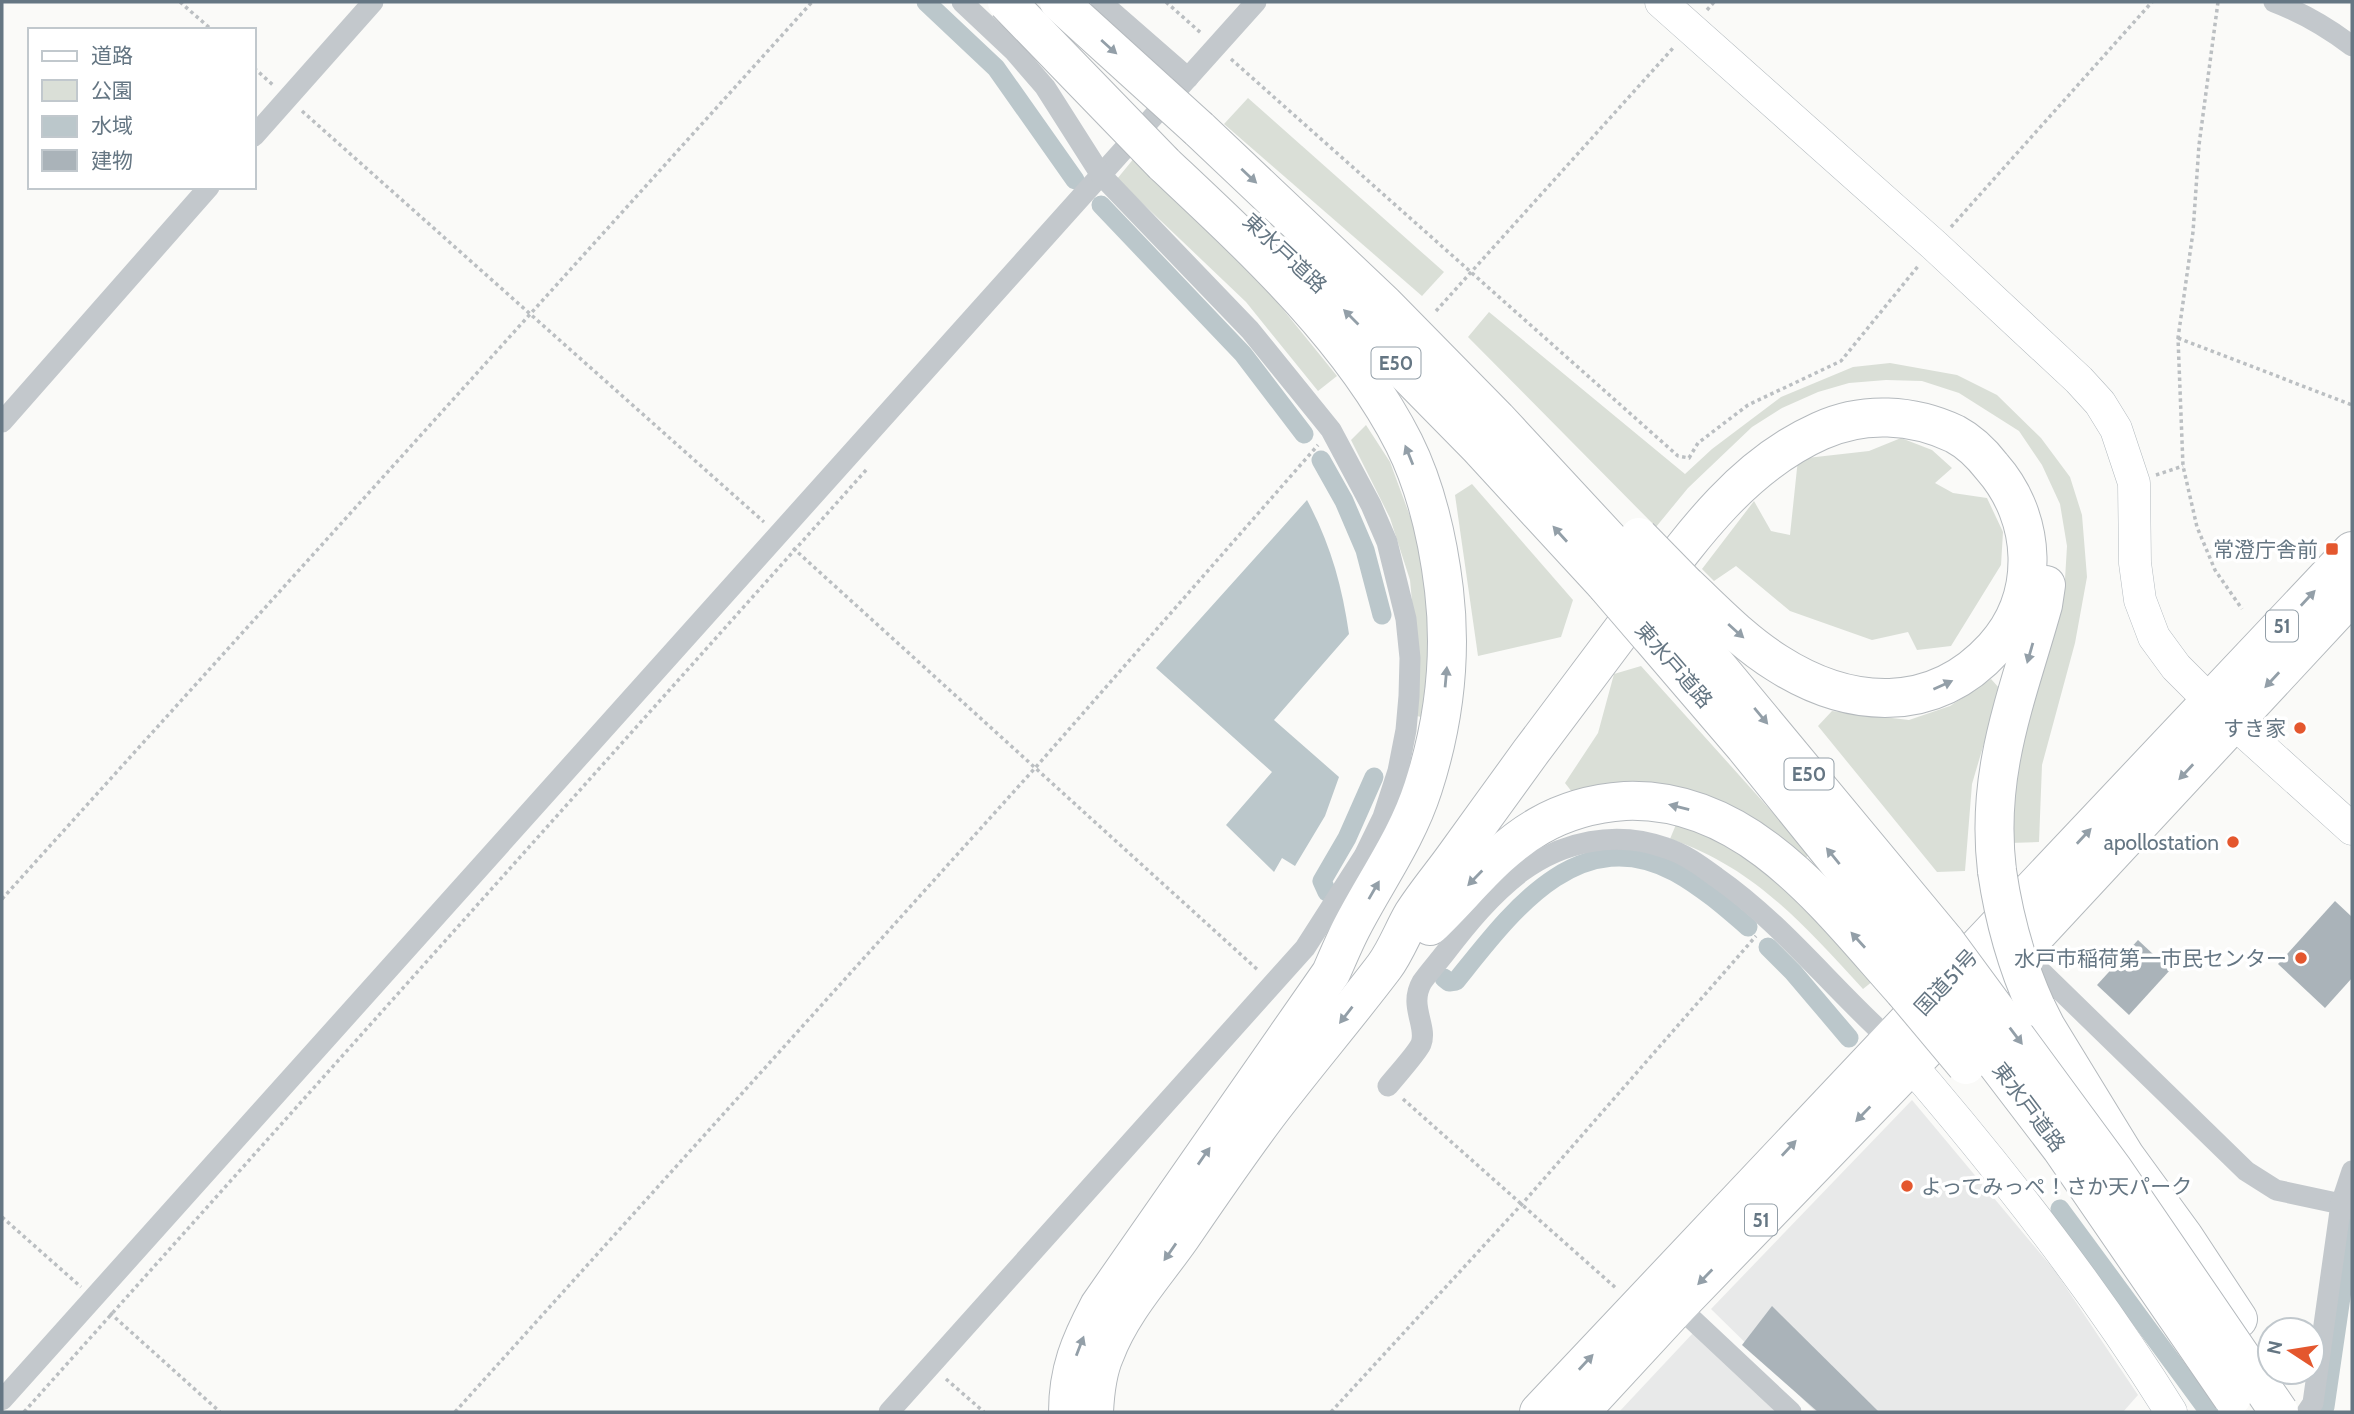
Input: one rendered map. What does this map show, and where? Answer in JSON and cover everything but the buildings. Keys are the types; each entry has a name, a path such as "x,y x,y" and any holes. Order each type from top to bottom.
{"highway":[{"path":"1009,2 1179,148 1233,229 1292,291 1352,361 1383,406 1405,444 1435,530 1446,607 1448,654 1445,697 1436,745 1422,791 1402,838 1354,924 1331,973 1099,1306 1072,1365 1068,1412"},
{"name":"東水戸道路","path":"1059,2 1179,148 1307,272 1478,446 1624,560"},
{"name":"東水戸道路","path":"1179,148 1328,249 1391,296 1507,406 1624,560 1668,609 1745,747 1924,966 2121,1181 2279,1412"},
{"path":"1331,973 1373,939 1595,636 1723,476 1762,439 1832,406 1890,396 1924,401 1965,418 1998,442 2024,475 2035,496 2048,544 2043,605 2004,738 1993,811 1997,871 2003,913 2012,946 2046,1027 2125,1156 2184,1237 2256,1348"},
{"path":"1094,1412 1096,1387 1103,1358 1124,1318 1266,1116 1389,961 1414,913 1680,552 1748,476 1789,446 1826,428 1870,417 1916,420 1958,436 1981,453 2006,482 2022,519 2029,565 2016,615 2001,640 1982,660 1963,675 1923,693 1875,699 1850,695 1800,676 1774,662 1741,636 1668,609 1624,560"},
{"name":"国道51号","path":"1539,1412 1636,1307 1900,1052 2021,951 2222,712 2352,551"},
{"name":"国道51号","path":"1580,1412 1678,1306 1900,1052 2222,712 2352,595"},
{"path":"1389,961 1432,925 1488,865 1539,825 1601,803 1642,801 1707,815 1747,836 1790,869 1814,892 1924,966 2049,1163 2237,1405"},
{"path":"2278,1386 2289,1412"}],"street":[{"path":"256,134 373,2"},
{"path":"889,1412 1305,948 1364,856 1383,817 1398,771 1406,730 1410,658 1406,619 1387,542 1371,505 1331,430 1250,330 1101,175 1045,87 1013,50 962,2"},
{"path":"1101,2 1188,78"},
{"path":"2,1400 1256,2"},
{"path":"1661,2 1934,245 2079,380 2116,429 2134,483 2134,563 2140,600 2154,638 2176,667 2222,712 2352,829"},
{"path":"2274,2 2302,12 2352,46"},
{"path":"2,422 207,189"},
{"path":"1388,1086 1421,1044 1416,1004 1421,984 1498,890 1531,865 1561,849 1588,841 1617,839 1647,842 1668,848 1694,862 1747,899 1900,1052 2029,1210 2125,1341 2171,1412"},
{"path":"2021,951 2246,1171 2276,1190 2347,1207"},
{"path":"2307,1412 2313,1403 2352,1171"},
{"path":"1678,1306 1791,1412"}],"path":[{"path":"180,2 210,28"},
{"path":"2,899 812,2"},
{"path":"1166,2 1678,456 1689,458 1698,443 1748,405 1841,361 1934,245 2152,2"},
{"path":"1436,311 1714,2"},
{"path":"2218,2 2199,145 2193,232 2178,338 2183,466 2197,527 2215,570 2242,609"},
{"path":"2178,338 2352,405"},
{"path":"455,1412 1036,767 1331,430"},
{"path":"24,1412 868,467"},
{"path":"1331,1412 1522,1203 1770,920"},
{"path":"1388,1086 1636,1307"},
{"path":"2,1217 220,1412"},
{"path":"931,1366 984,1412"}],"shaded area":[{"name":"よってみっぺ！さか天パーク","path":"1912,1100 2055,1271 2138,1395 2123,1412 1816,1412 1711,1309"},
{"path":"1694,1332 1778,1412 1619,1412"}],"green space":[{"path":"1248,98 1444,272 1422,296 1224,124"},
{"path":"1135,157 1265,287 1337,376 1318,391 1246,302 1117,179"},
{"path":"1489,312 1685,474 1712,449 1781,397 1853,367 1890,363 1957,375 1997,395 2041,438 2070,477 2082,515 2087,577 2075,643 2042,765 2039,842 2009,843 2013,771 2064,596 2067,546 2060,504 2042,465 2019,431 1959,393 1922,381 1849,383 1818,392 1782,408 1752,427 1688,488 1656,527 1468,337"},
{"path":"1366,425 1390,462 1414,527 1426,589 1429,656 1421,717 1417,716 1417,656 1410,580 1390,518 1351,440"},
{"path":"1901,438 1932,450 1952,468 1935,483 1953,493 1987,498 2003,532 2001,565 1951,646 1917,650 1908,632 1872,640 1790,611 1736,566 1714,581 1702,569 1754,501 1771,531 1790,535 1798,459 1869,451"},
{"path":"1472,484 1573,600 1561,637 1478,656 1455,495"},
{"path":"1641,666 1810,854 1803,860 1732,806 1668,787 1572,792 1565,783 1598,733 1614,674"},
{"path":"1991,679 2000,689 1972,784 1965,871 1937,872 1818,726 1832,711 1909,720 1950,706"},
{"path":"1677,822 1708,833 1754,863 1796,900 1873,981 1863,989 1820,942 1776,900 1727,865 1670,839"}],"water":[{"path":"1307,500 1334,565 1349,634 1274,720 1339,777 1325,816 1295,866 1282,858 1274,872 1226,825 1272,772 1156,668"}],"waterway":[{"path":"926,2 996,68 1075,180"},
{"path":"1101,205 1243,354 1304,434"},
{"path":"1321,460 1344,501 1365,550 1382,615"},
{"path":"1327,892 1322,881 1347,838 1374,777"},
{"path":"1444,978 1449,982 1456,981 1499,928 1523,903 1549,882 1577,866 1607,858 1640,859 1675,872 1704,891 1748,927"},
{"path":"1768,947 1849,1038"},
{"path":"2060,1209 2209,1412"},
{"path":"2322,1412 2325,1407 2352,1222"}],"place":[{"name":"常澄庁舎前","path":"2332,549"},
{"name":"すき家","path":"2300,728"},
{"name":"apollostation","path":"2233,842"},
{"name":"水戸市稲荷第一市民センター","path":"2301,958"},
{"name":"よってみっぺ！さか天パーク","path":"1907,1186"}]}
